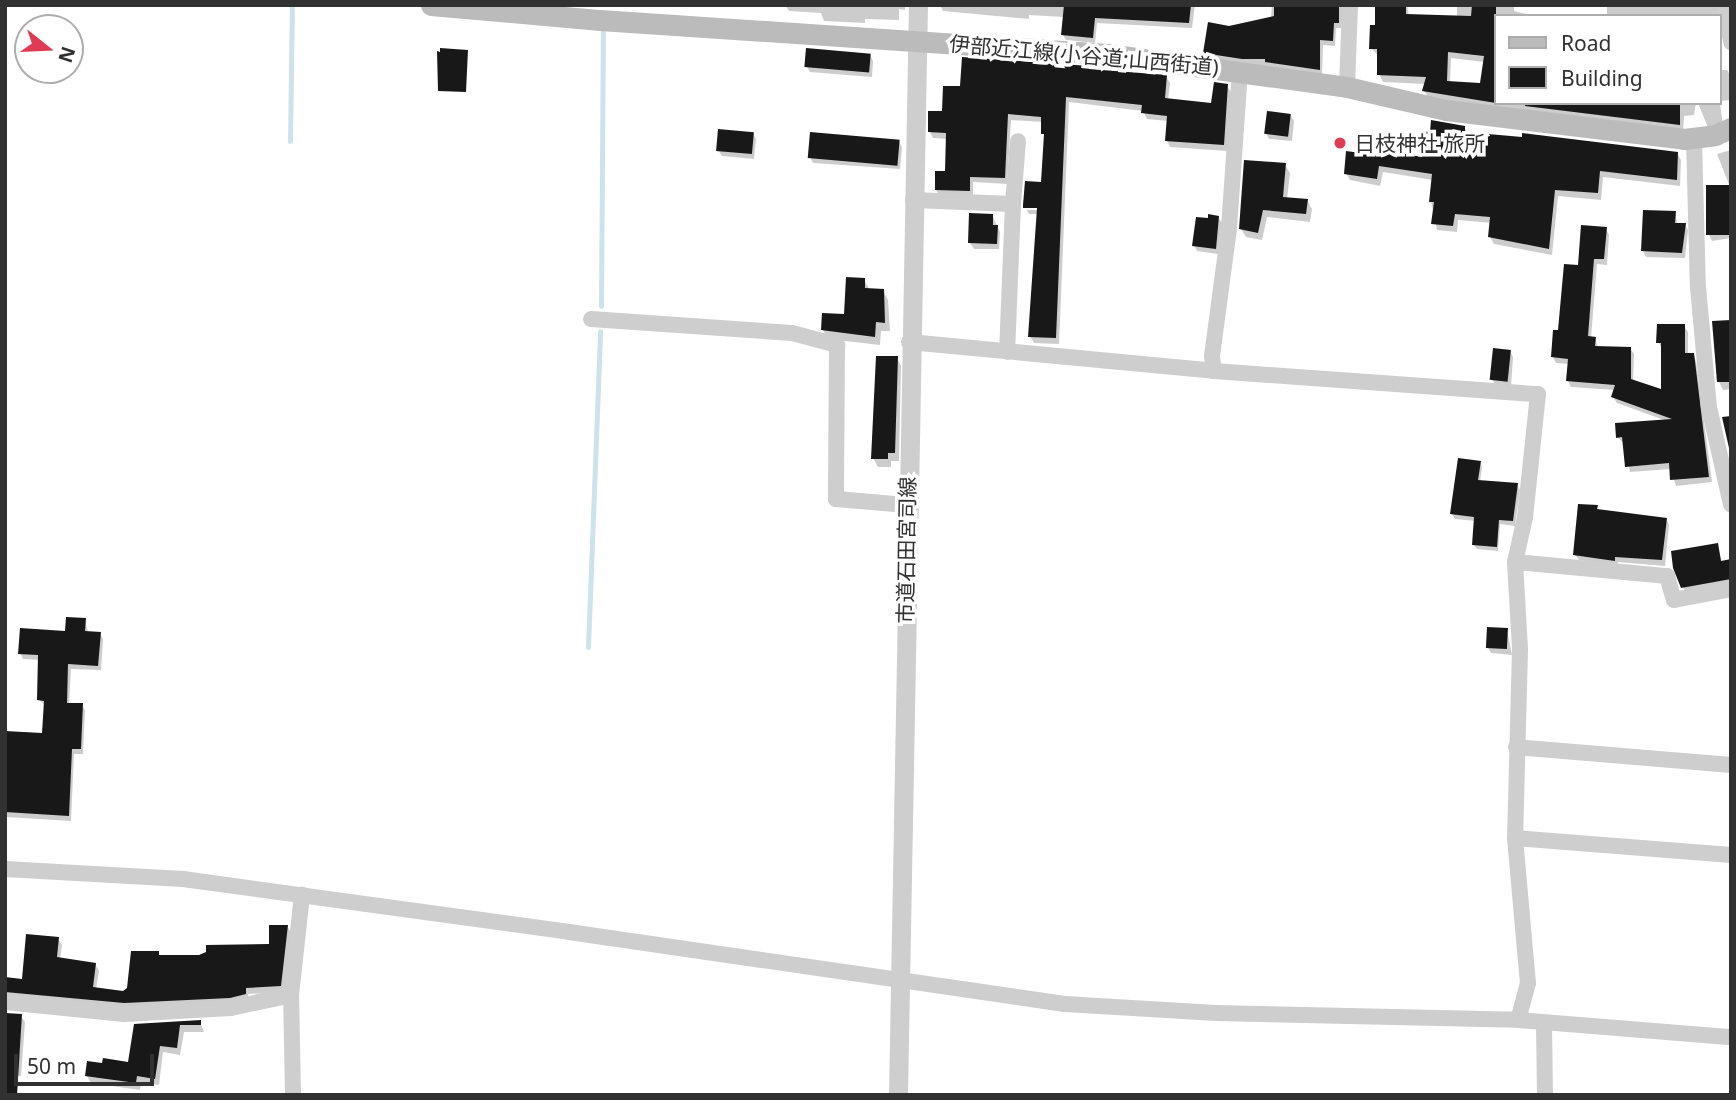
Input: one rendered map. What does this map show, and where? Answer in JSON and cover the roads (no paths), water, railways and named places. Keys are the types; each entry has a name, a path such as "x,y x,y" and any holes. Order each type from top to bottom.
{"main road":[{"name":"伊部近江線(小谷道;山西街道)","path":"431,5 600,20 1107,54 1240,70 1347,87 1446,110 1694,139 1731,128"}],"street":[{"name":"市道石田宮司線","path":"898,1095 909,342 918,5"},
{"path":"1347,87 1350,5"},
{"path":"1724,5 1731,42"},
{"path":"1214,371 1212,356 1228,228 1240,70"},
{"path":"1694,139 1698,287 1709,407 1731,506"},
{"path":"1007,352 1018,141"},
{"path":"913,200 1013,204"},
{"path":"591,319 792,333 837,345 836,499 907,505"},
{"path":"909,342 1214,371 1538,394 1525,517 1515,562 1520,650 1516,838 1528,983 1518,1020"},
{"path":"1515,562 1667,576 1674,600 1731,589"},
{"path":"1516,747 1731,765"},
{"path":"1516,838 1731,855"},
{"path":"5,869 183,879 1079,1005 1216,1013 1518,1020 1731,1037"},
{"path":"293,1095 291,995 302,895"},
{"path":"5,1002 124,1014 231,1008 291,995"},
{"path":"1544,1024 1545,1095"}],"waterway":[{"path":"290,141 292,6"},
{"path":"601,306 603,29"},
{"path":"588,647 600,331"}],"place":[{"name":"日枝神社 旅所","path":"1340,143"}]}
